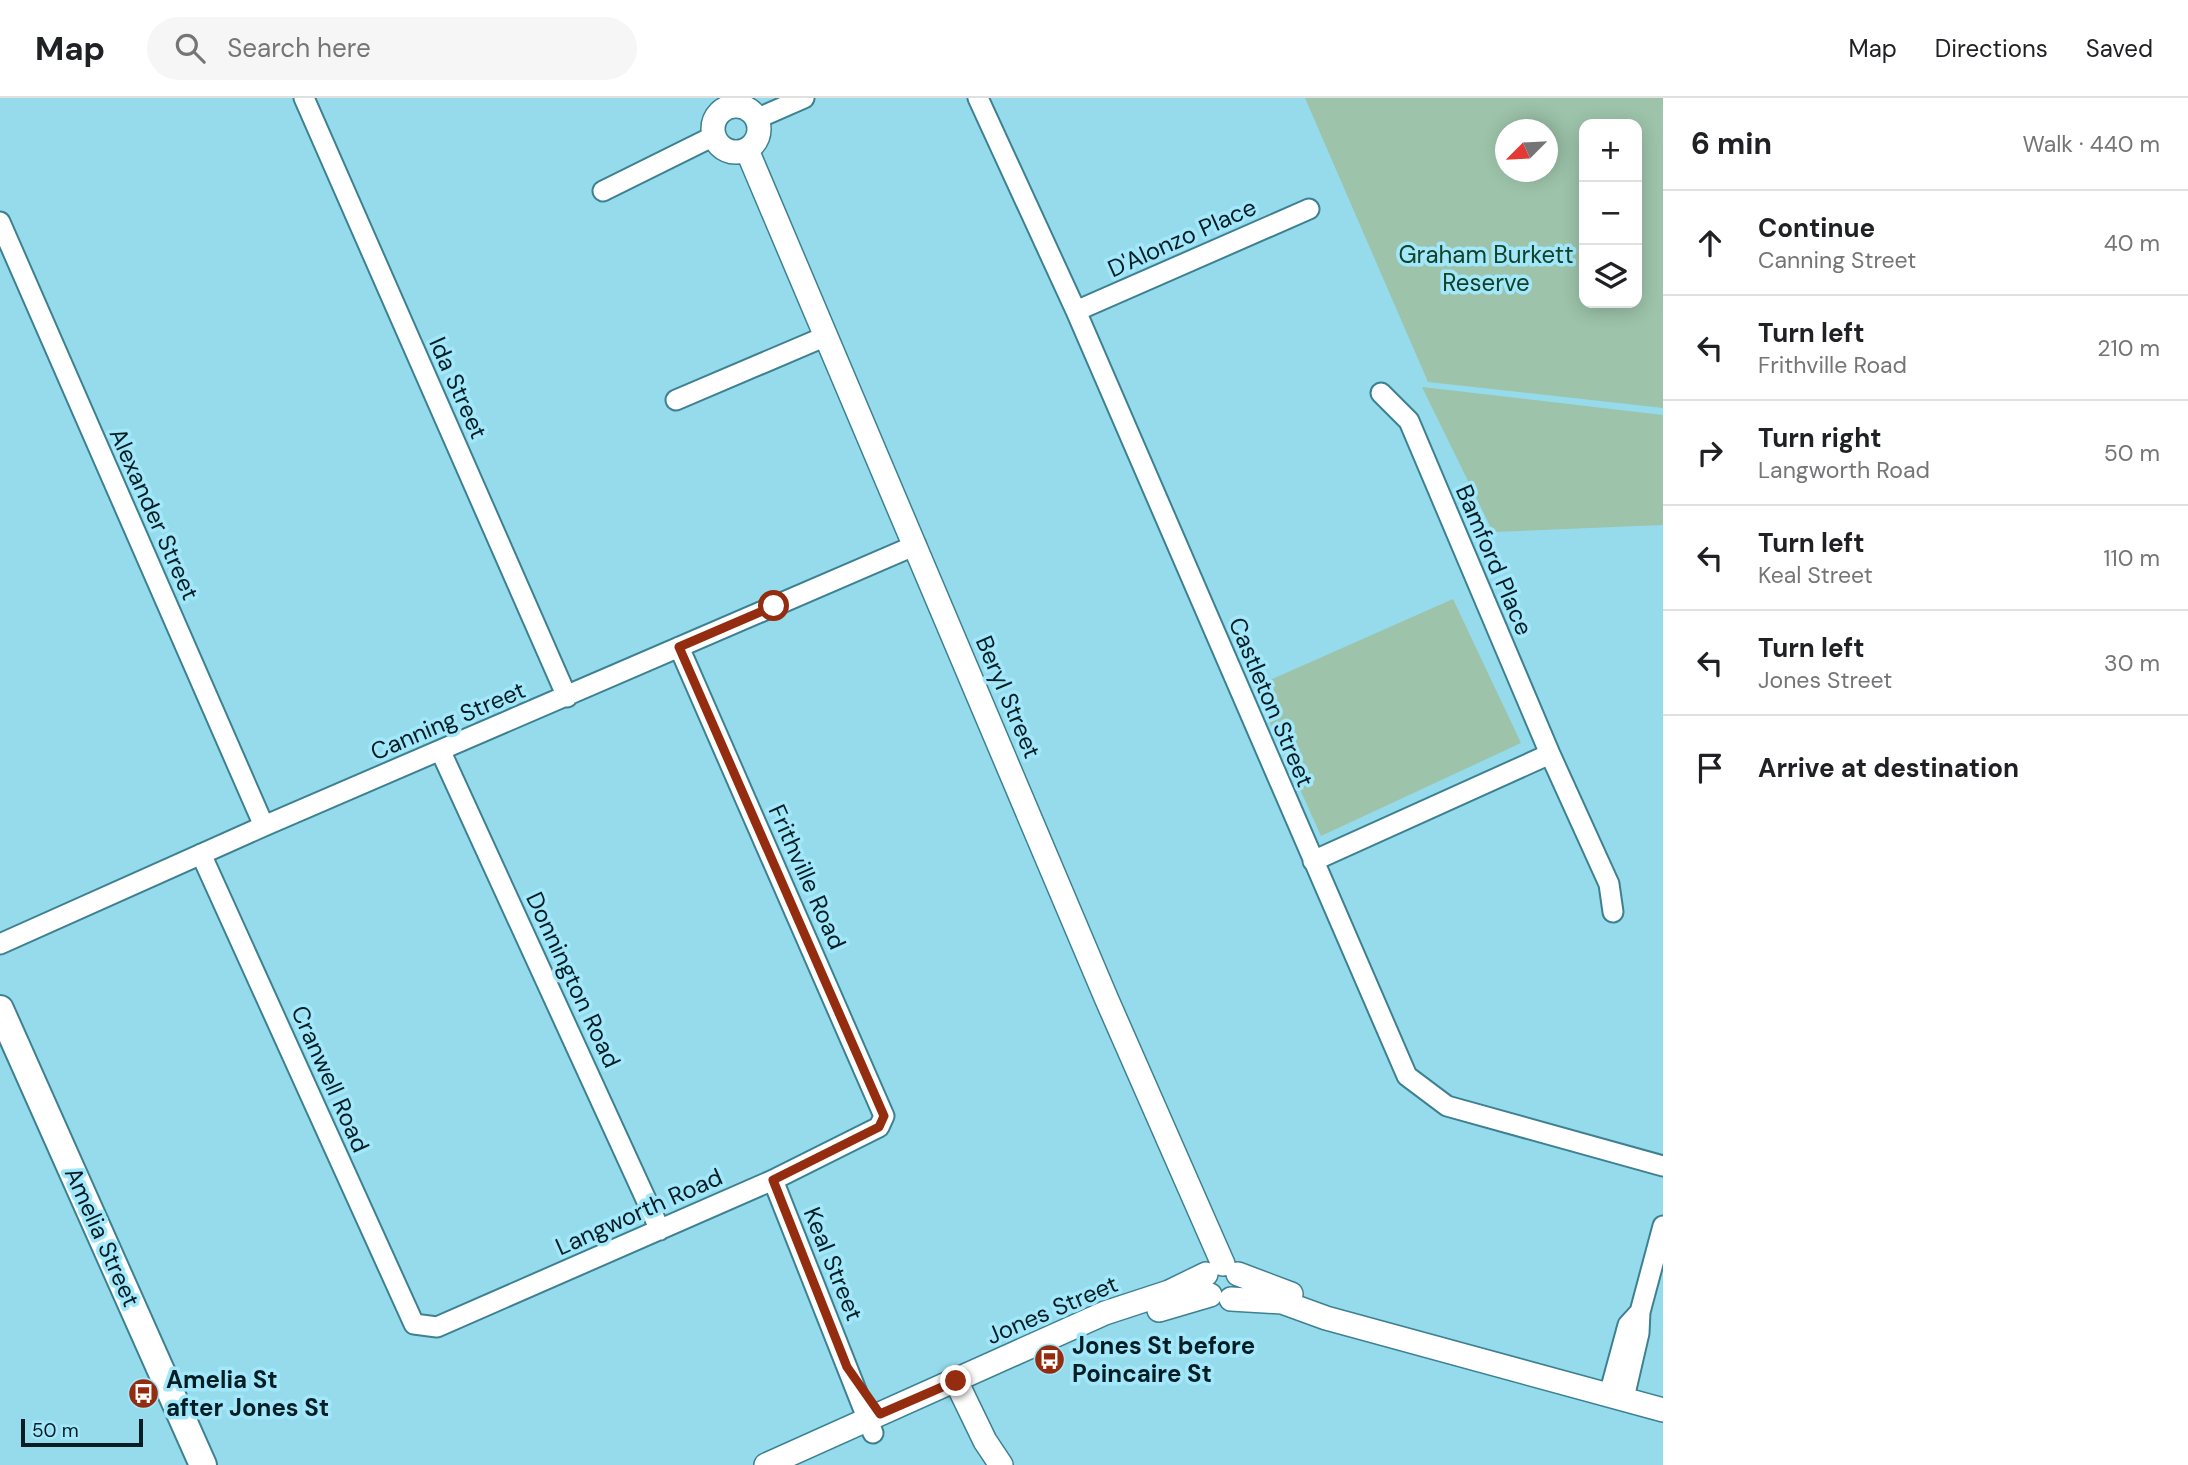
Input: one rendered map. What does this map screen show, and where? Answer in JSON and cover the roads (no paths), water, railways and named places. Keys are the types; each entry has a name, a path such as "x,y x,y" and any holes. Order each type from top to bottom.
{"main road":[{"name":"Amelia Street","path":"0,1009 203,1465"},
{"name":"Amelia Street","path":"0,1047 185,1465"}],"street":[{"name":"Ida Street","path":"304,98 567,697"},
{"path":"756,119 804,98"},
{"name":"Castleton Street","path":"978,98 1076,312 1407,1076 1447,1106 1663,1166"},
{"path":"726,103 744,108 756,119 758,136 747,150 727,151 714,136 716,118 726,103"},
{"path":"603,191 714,136"},
{"name":"Beryl Street","path":"747,150 824,337 916,545 1222,1281"},
{"name":"D'Alonzo Place","path":"1076,312 1308,209"},
{"name":"Alexander Street","path":"0,222 264,826"},
{"path":"676,400 824,337"},
{"name":"Bamford Place","path":"1381,393 1409,421 1550,754 1609,884 1613,912"},
{"name":"Canning Street","path":"0,944 264,826 916,545"},
{"name":"Frithville Road","path":"679,647 879,1101 884,1116 879,1127"},
{"name":"Donnington Road","path":"441,752 660,1230"},
{"path":"1313,861 1550,754"},
{"name":"Cranwell Road","path":"201,854 414,1324"},
{"name":"Langworth Road","path":"414,1324 437,1327 773,1180 879,1127"},
{"name":"Keal Street","path":"773,1180 847,1367 877,1424"},
{"path":"1618,1390 1628,1325 1640,1312 1663,1226"},
{"path":"1222,1281 1320,1303 1618,1390 1663,1410"},
{"name":"Jones Street","path":"801,1465 877,1424 965,1384 1105,1313 1168,1292 1222,1281"},
{"path":"965,1384 993,1436 998,1459"},
{"path":"1618,1390 1663,1396"},
{"name":"Jones Street","path":"766,1465 877,1424"}],"place":[{"name":"Jones St before Poincaire St","path":"1049,1360"},
{"name":"Amelia St after Jones St","path":"143,1394"}],"park label":[{"name":"Graham Burkett Reserve","path":"1486,269"}]}
